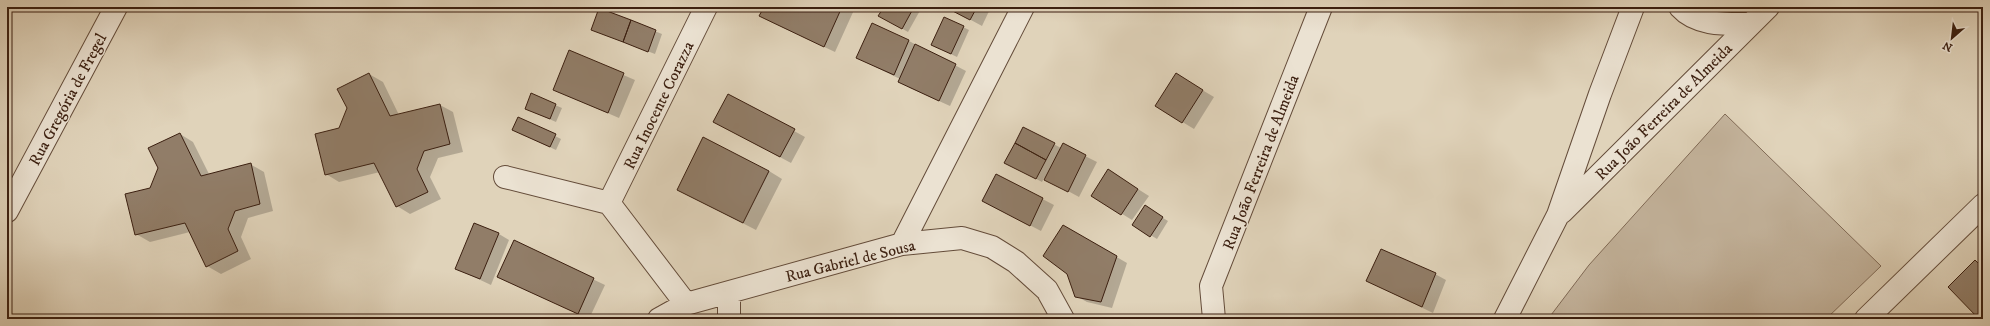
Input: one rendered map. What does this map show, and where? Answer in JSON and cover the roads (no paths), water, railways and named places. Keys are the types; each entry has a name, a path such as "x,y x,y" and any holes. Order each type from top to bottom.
{"street":[{"name":"Rua Gregória de Fregel","path":"7,212 116,7"},
{"name":"Rua Inocente Corazza","path":"610,203 706,7"},
{"path":"902,244 1023,7"},
{"name":"Rua João Ferreira de Almeida","path":"1214,319 1212,286 1321,7"},
{"name":"Rua João Ferreira de Almeida","path":"1505,319 1558,215 1600,94 1633,7"},
{"path":"1680,7 1685,12 1713,24 1750,24"},
{"name":"Rua João Ferreira de Almeida","path":"1558,215 1768,7"},
{"path":"505,177 610,203 686,304"},
{"path":"1866,319 1983,205"},
{"name":"Rua Gabriel de Sousa","path":"659,319 686,304 902,244 962,238 992,247 1016,262 1047,290 1063,319"},
{"path":"729,293 729,319"}]}
